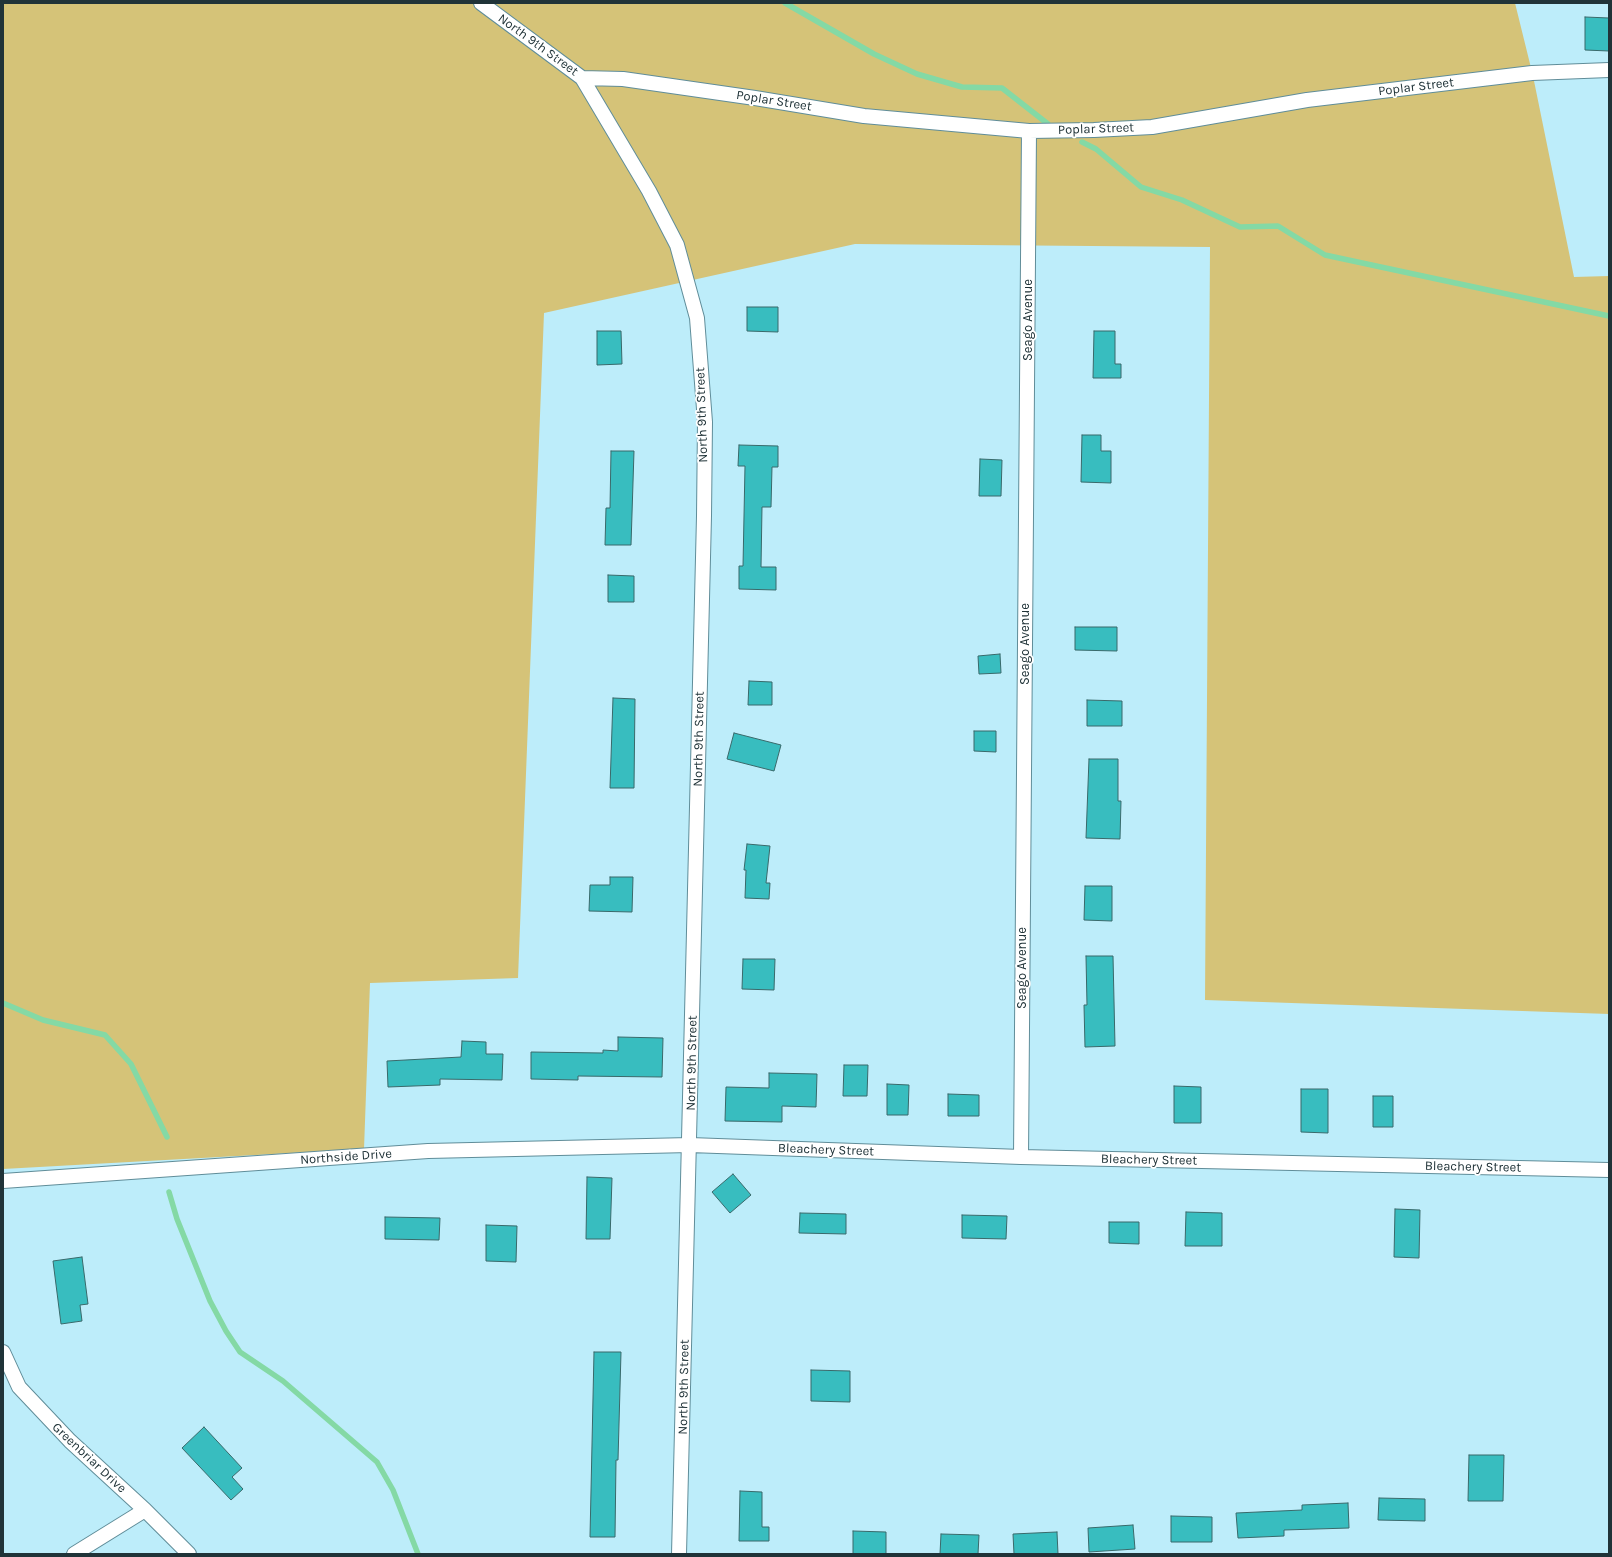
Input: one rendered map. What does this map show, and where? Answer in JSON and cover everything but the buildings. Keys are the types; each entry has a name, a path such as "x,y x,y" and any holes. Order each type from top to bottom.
{"street":[{"name":"North 9th Street","path":"481,3 582,78 649,191 677,245 697,318 705,422 680,1554"},
{"name":"Poplar Street","path":"582,78 623,79 755,98 864,116 1029,131 1152,127 1307,100 1532,73 1609,70"},
{"name":"Seago Avenue","path":"1021,1157 1029,131"},
{"name":"Bleachery Street","path":"690,1145 1021,1157 1609,1170"},
{"name":"Northside Drive","path":"3,1181 428,1151 690,1145"},
{"name":"Greenbriar Drive","path":"3,1352 19,1387 70,1441 145,1510 189,1554"},
{"path":"74,1554 145,1510"}],"shaded area":[{"path":"3,3 1515,3 1533,76 1574,277 1609,276 1609,1014 1205,1000 1210,247 855,244 544,313 518,978 370,983 364,1149 3,1169"}],"waterway":[{"path":"785,3 874,54 917,74 962,87 1002,88 1048,124"},
{"path":"1082,142 1096,149 1141,187 1182,200 1240,227 1278,226 1325,255 1609,316"},
{"path":"3,1003 43,1020 105,1035 131,1064 167,1137"},
{"path":"169,1192 177,1219 210,1301 226,1331 240,1352 283,1381 377,1462 393,1490 418,1554"}]}
